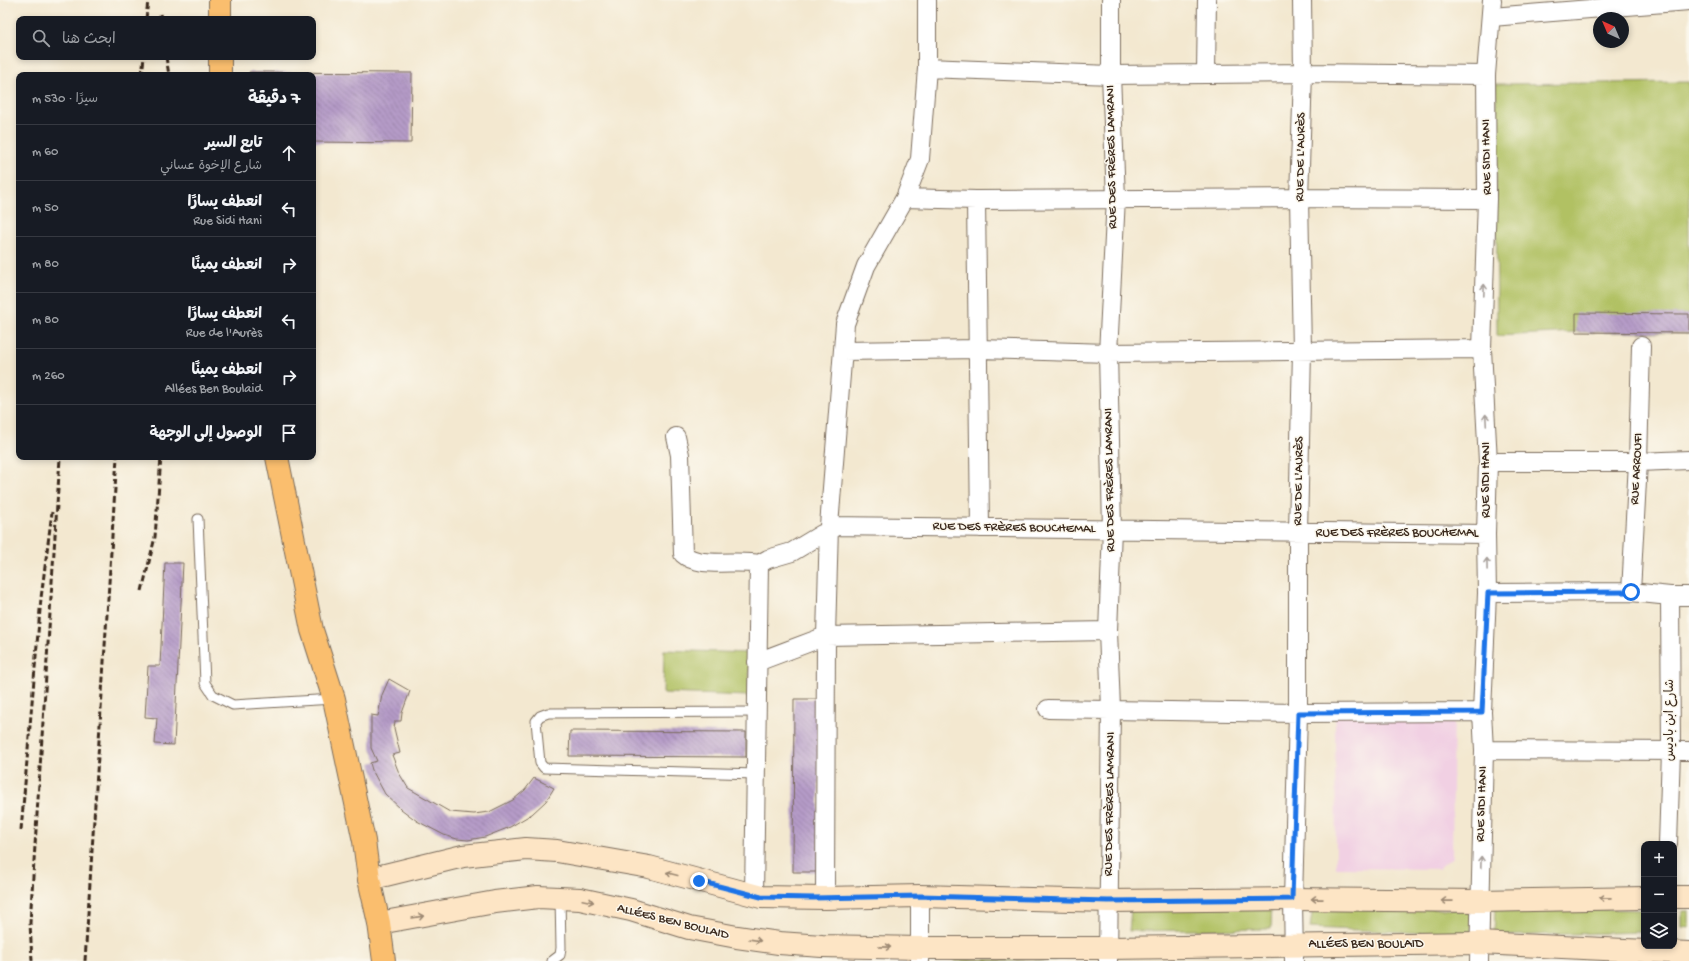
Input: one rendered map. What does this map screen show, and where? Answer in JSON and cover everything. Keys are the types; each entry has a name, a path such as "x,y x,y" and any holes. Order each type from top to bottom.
{"main road":[{"path":"220,0 220,16"},
{"path":"220,60 220,72"},
{"path":"278,460 312,630 334,699 364,841 369,879 379,923 384,961"},
{"path":"369,879 462,856 526,849 564,852 649,868 761,897 825,898 920,896 1108,901 1292,899 1480,901 1641,898"},
{"name":"ALLÉES BEN BOULAID","path":"379,923 495,902 538,897 580,899 631,910 689,928 744,938 779,943 920,955 1479,952 1689,953"},
{"path":"1677,897 1689,897"}],"street":[{"path":"825,898 825,530 845,324 866,266 905,198 920,159 927,68 927,0"},
{"name":"RUE DES FRÈRES LAMRANI","path":"1108,955 1112,709 1108,631 1112,529 1108,353 1116,198 1111,75 1111,0"},
{"path":"1206,73 1207,0"},
{"name":"RUE DE L'AURÈS","path":"1294,953 1292,899 1298,713 1298,532 1302,350 1299,198 1303,73 1302,0"},
{"path":"1492,8 1689,1"},
{"name":"RUE SIDI HANI","path":"1479,952 1484,750 1482,712 1488,593 1486,534 1488,462 1482,349 1488,199 1486,75 1492,8"},
{"path":"927,68 1111,75 1206,73 1486,75"},
{"path":"905,198 976,200 1116,198 1488,199"},
{"path":"976,200 980,528"},
{"name":"RUE ARROUFI","path":"1631,592 1638,462 1641,346"},
{"path":"843,351 979,348 1108,353 1482,349"},
{"path":"676,437 680,455 683,554 688,559 697,561 748,562 759,564 768,559 792,552 825,530"},
{"path":"1488,462 1638,462 1689,460"},
{"name":"RUE DES FRÈRES BOUCHEMAL","path":"825,530 980,528 1486,534"},
{"path":"754,895 759,564"},
{"path":"1488,593 1631,592 1670,596 1689,596"},
{"name":"شارع ابن باديس","path":"1668,841 1671,751 1670,596"},
{"path":"757,662 826,636 1108,631"},
{"path":"1048,709 1298,713 1482,712"},
{"path":"1484,750 1689,750"},
{"path":"920,896 920,955"}],"lane":[{"path":"198,519 204,683 213,695 233,705 334,699"},
{"path":"756,712 548,713 540,716 536,721 540,763 544,768 756,774"},
{"path":"552,961 560,955 561,948 560,898"}],"shaded area":[{"path":"1335,713 1454,713 1452,857 1438,869 1336,868"}],"green space":[{"path":"1689,82 1689,333 1576,332 1497,336 1496,84"},
{"path":"664,650 750,653 749,696 663,693"},
{"path":"1272,903 1271,929 1129,931 1131,909"},
{"path":"1313,906 1473,910 1471,935 1310,928"},
{"path":"1495,907 1641,910 1641,932 1494,936"},
{"path":"1682,911 1689,911 1689,928 1682,927"},
{"path":"954,959 1056,961 954,961"}],"building":[{"path":"316,72 412,73 411,143 316,142"},
{"path":"1576,313 1689,314 1689,333 1576,332"},
{"path":"165,563 183,563 174,745 155,744 157,718 145,717 148,666 160,666"},
{"path":"389,679 410,691 402,713 401,721 395,721 394,728 400,753 392,755 399,773 408,788 450,812 474,814 489,812 513,800 525,790 534,778 554,788 546,801 532,814 510,827 485,837 468,840 457,839 444,835 417,821 401,809 385,794 372,770 370,763 377,761 371,748 371,715 378,716 382,695"},
{"path":"794,699 819,699 819,872 793,872"},
{"path":"570,731 746,732 746,757 569,756"}],"railway":[{"path":"146,16 148,0"},
{"path":"142,72 144,60"},
{"path":"166,60 168,72"},
{"path":"32,961 30,923 60,460"},
{"path":"85,961 117,460"},
{"path":"142,591 155,537 161,460"},
{"path":"21,830 41,598 52,512"}],"route":[{"path":"699,881 761,897 813,898 920,896 1108,901 1292,899 1298,713 1482,712 1488,593 1631,592"}]}
